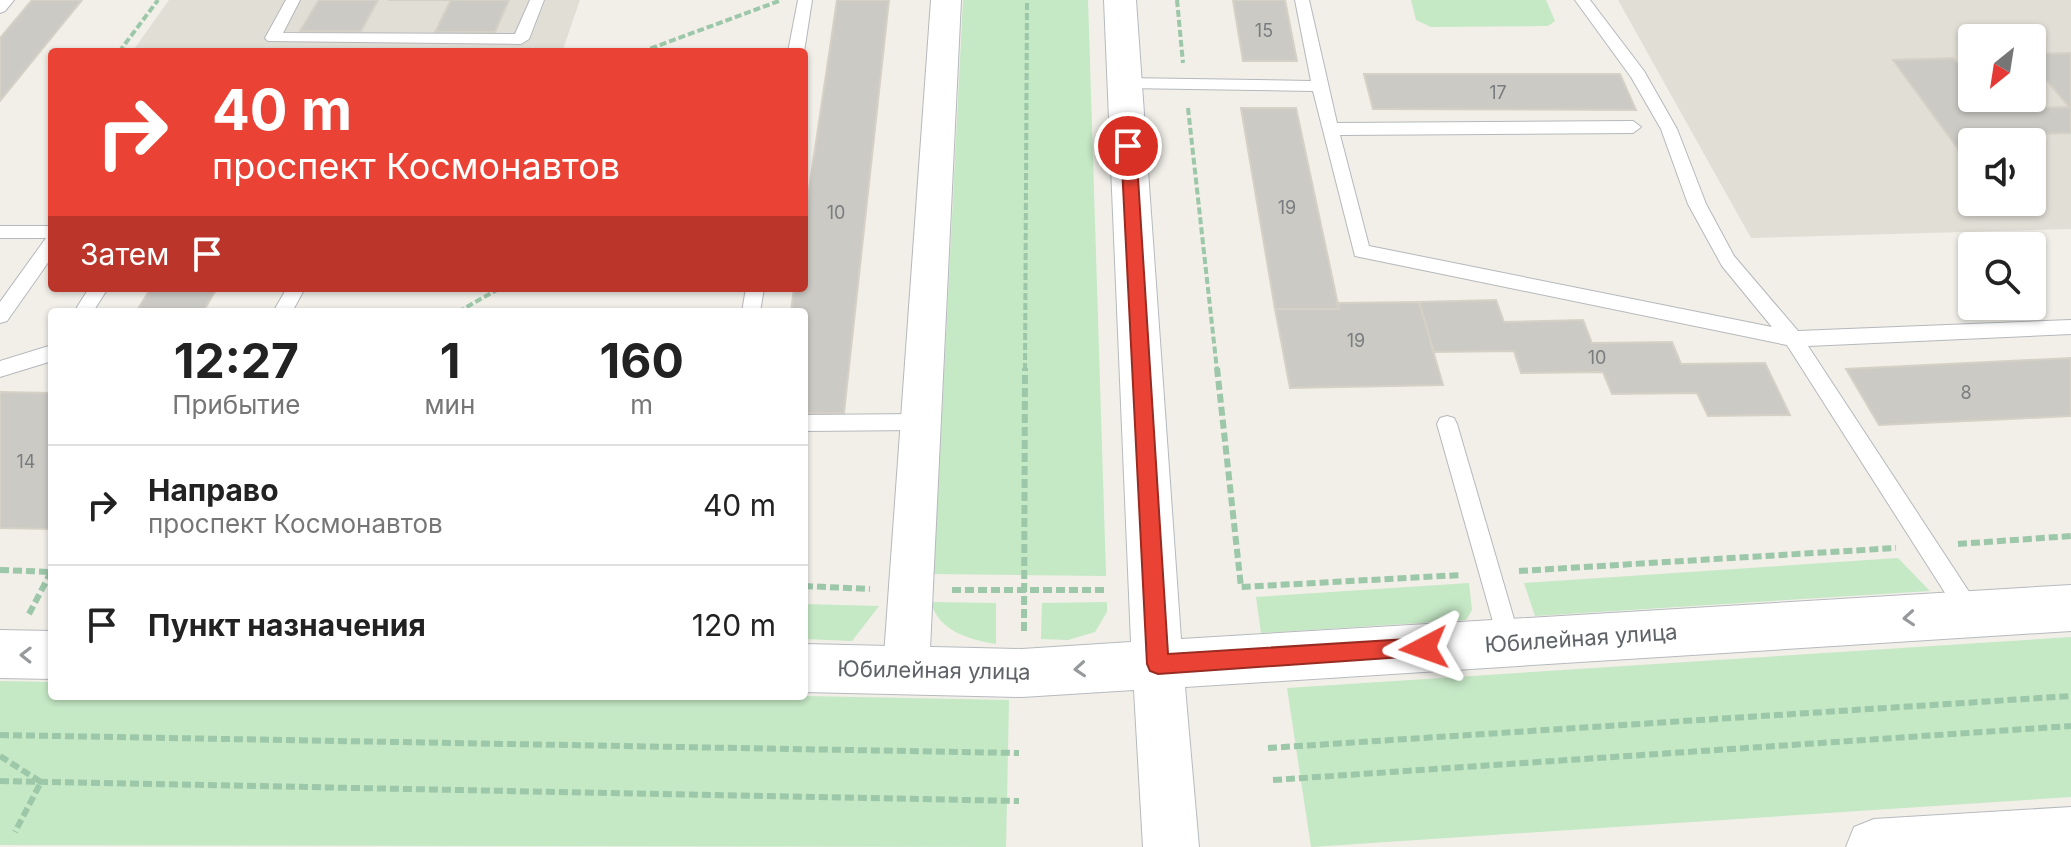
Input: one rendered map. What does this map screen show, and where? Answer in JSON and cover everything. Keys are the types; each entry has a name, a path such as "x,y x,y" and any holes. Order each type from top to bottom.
{"main road":[{"path":"1120,0 1171,847"},
{"name":"Юбилейная улица","path":"808,668 1022,673 2071,608"},
{"path":"1874,847 2071,834"}],"street":[{"path":"906,670 946,0"}],"lane":[{"path":"0,8 7,0"},
{"path":"293,0 273,38 521,39 537,0"},
{"path":"797,48 805,0"},
{"path":"1302,0 1361,251 1793,339 2071,327"},
{"path":"1582,0 1638,75 1669,129 1697,204 1728,261 1793,339 1971,614"},
{"path":"1125,83 1320,86"},
{"path":"1330,129 1633,127"},
{"path":"0,232 48,232"},
{"path":"0,316 48,249"},
{"path":"0,369 48,354"},
{"path":"808,423 919,422"},
{"path":"1447,424 1510,643"}],"path":[{"path":"122,48 158,0"},
{"path":"652,48 783,0"},
{"path":"1024,634 1027,0"},
{"path":"1177,0 1241,587 2071,536"},
{"path":"465,308 493,292"},
{"path":"0,570 48,572"},
{"path":"25,645 48,580"},
{"path":"1268,748 2071,696"},
{"path":"1273,780 2071,726"},
{"path":"0,735 1019,753"},
{"path":"0,756 41,782"},
{"path":"0,781 1019,801"},
{"path":"15,832 41,782"}],"shaded area":[{"path":"169,0 580,0 563,48 135,48"},
{"path":"1618,0 2071,0 2071,229 1751,238"}],"green space":[{"path":"963,0 1088,0 1106,576 934,574"},
{"path":"1411,0 1546,0 1555,21 1548,26 1431,27 1416,20"},
{"path":"1898,558 1930,591 1535,616 1524,583"},
{"path":"1469,583 1472,610 1466,620 1261,633 1256,597"},
{"path":"931,602 996,603 996,644 966,637 948,627 940,620"},
{"path":"1107,602 1107,612 1095,632 1068,640 1041,639 1042,603"},
{"path":"808,604 879,606 852,641 808,639"},
{"path":"2071,637 2071,797 1311,847 1287,688"},
{"path":"0,681 48,682 48,700 808,700 808,696 1009,700 1006,847 0,845"}],"building":[{"path":"32,0 82,0 0,101 0,38"},
{"path":"319,0 378,0 361,31 300,31"},
{"path":"451,0 509,0 495,32 435,32"},
{"path":"837,0 889,0 844,413 808,413 808,308 792,308 794,292 808,292 808,196"},
{"path":"1233,0 1285,0 1297,61 1243,61"},
{"path":"2071,53 2071,133 2046,134 2046,128 1958,128 1958,149 1893,60 1953,58 1958,64 1958,112 2046,112 2046,108 2069,107 2046,80 2046,54"},
{"path":"1364,74 1620,74 1636,110 1373,109"},
{"path":"1241,108 1296,108 1339,309 1275,309"},
{"path":"148,292 215,292 205,308 138,308"},
{"path":"1496,300 1504,322 1583,320 1592,343 1672,342 1681,364 1765,363 1790,415 1708,416 1697,393 1612,394 1603,372 1521,373 1514,351 1434,352 1419,302"},
{"path":"1419,302 1443,385 1290,388 1275,309 1339,309 1337,303"},
{"path":"2071,358 2071,416 1879,425 1846,369"},
{"path":"0,392 48,393 48,529 0,528"}],"route":[{"path":"1128,146 1158,664 1424,648"}]}
